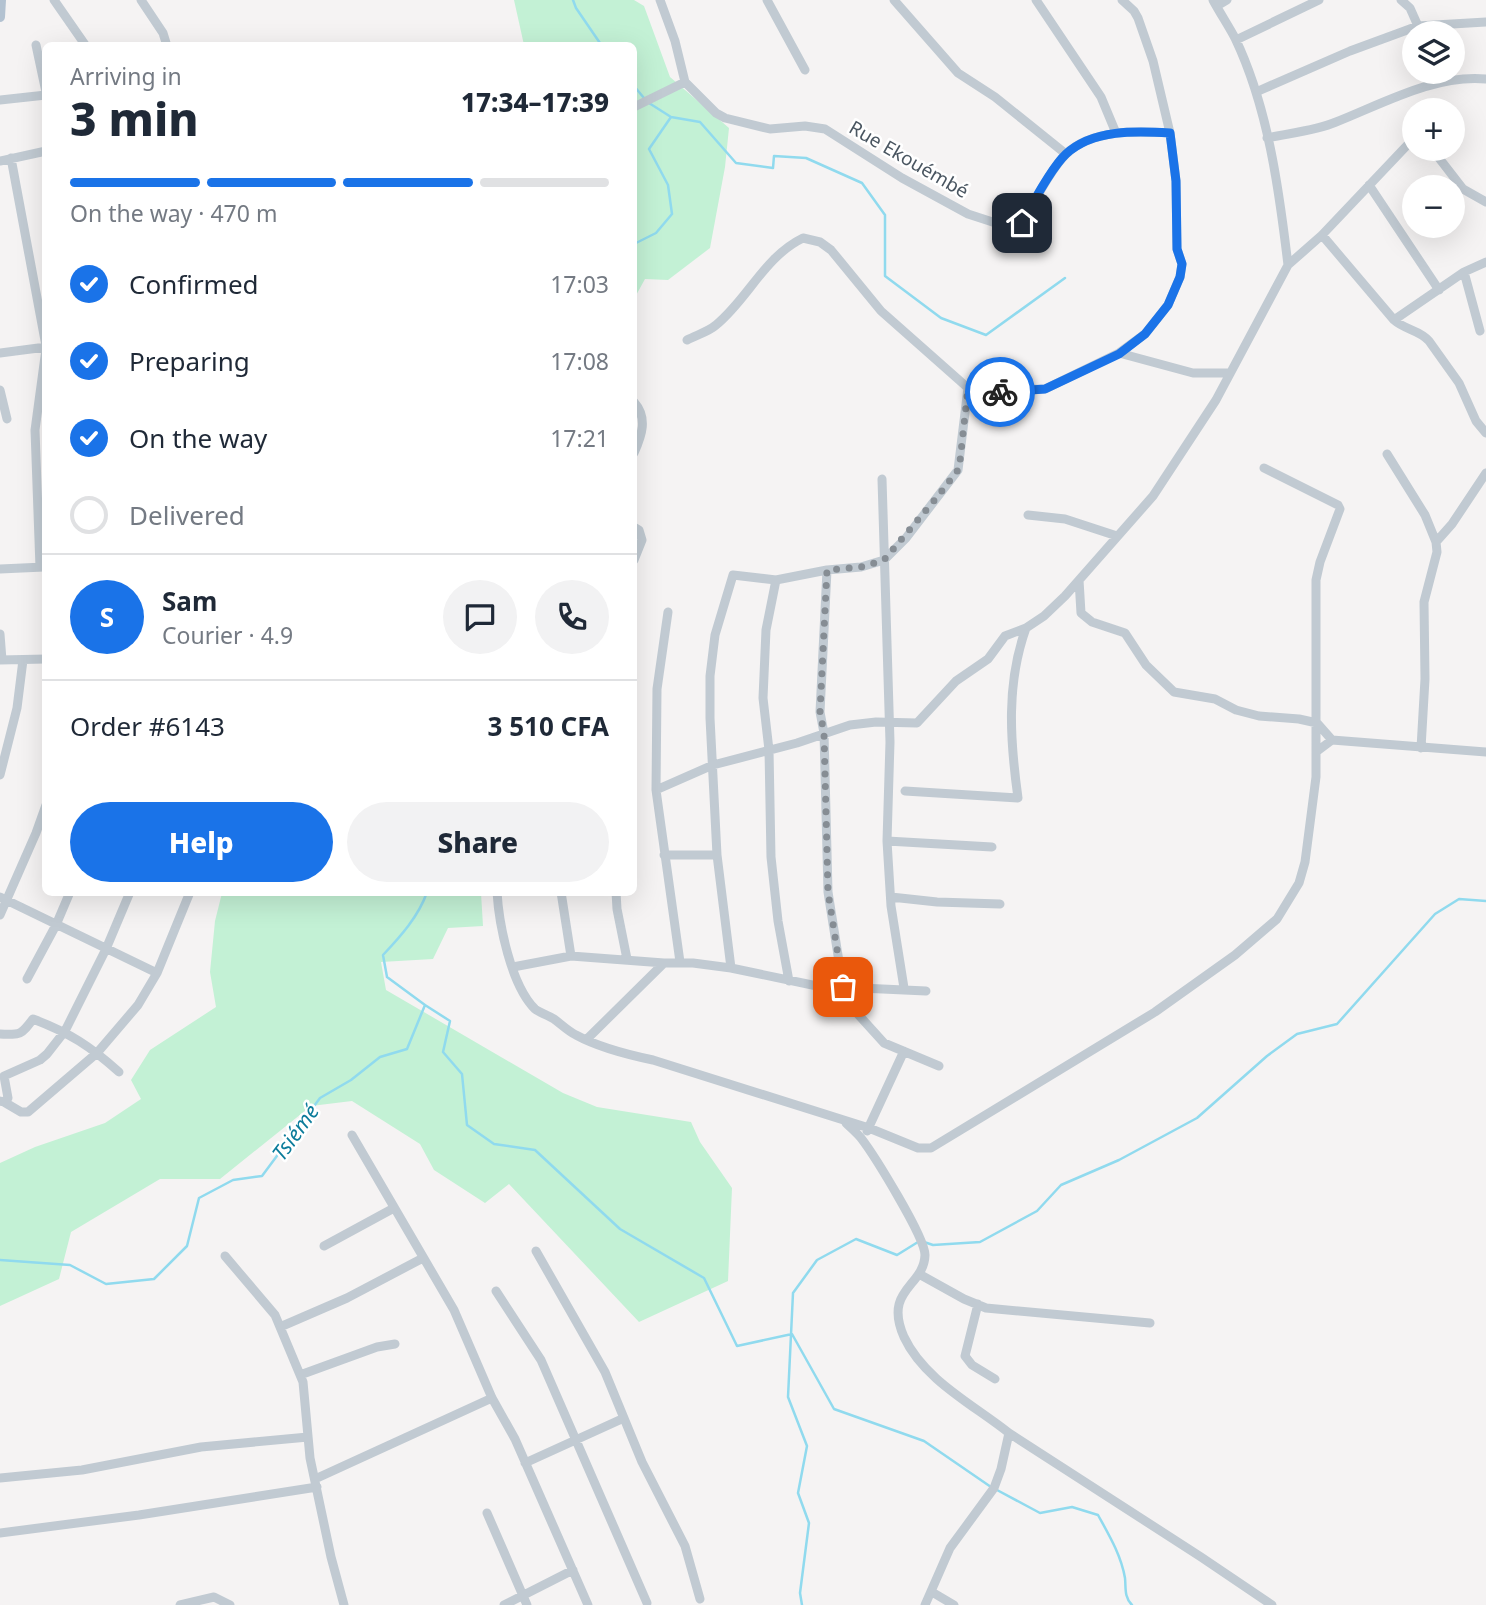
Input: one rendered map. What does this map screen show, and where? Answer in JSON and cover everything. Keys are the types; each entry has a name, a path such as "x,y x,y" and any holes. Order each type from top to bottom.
{"main road":[{"path":"0,17 1,0"}],"street":[{"path":"54,0 83,42"},
{"path":"141,0 163,33 166,42"},
{"path":"637,106 685,82 675,41 660,0"},
{"path":"767,0 805,70"},
{"path":"894,0 958,73 995,97 1066,154"},
{"path":"1036,0 1101,97 1116,133"},
{"path":"687,340 714,327 759,273 788,247 803,239 820,242 831,250 881,312 968,388 982,392 1045,389 1119,354 1145,334 1168,305 1180,277 1182,264 1177,249 1176,181 1170,133 1153,61 1138,18 1122,0"},
{"path":"1227,0 1215,3 1236,40 1256,92 1282,216 1288,265"},
{"path":"1236,40 1319,0"},
{"path":"1401,0 1410,8 1416,21"},
{"path":"1465,23 1486,22"},
{"path":"1256,92 1350,51 1402,32"},
{"path":"36,44 42,73"},
{"path":"1267,138 1333,123 1425,88 1448,82 1486,79"},
{"name":"Rue Ekouémbé","path":"685,82 706,105 725,118 770,129 804,126 825,129 902,178 968,214 1014,229 1022,223 1034,200 1066,154 1091,140 1116,133 1170,133"},
{"path":"0,100 42,94"},
{"path":"656,790 713,765 850,725 917,723 956,681 988,659 1005,636 1026,628 1044,616 1153,496 1216,400 1228,373 1288,265 1322,235 1402,151"},
{"path":"0,161 42,152"},
{"path":"12,159 42,325"},
{"path":"1441,161 1463,189 1486,202"},
{"path":"1369,185 1439,289"},
{"path":"1322,235 1394,320 1426,337 1459,383 1476,421 1486,433"},
{"path":"1394,320 1464,272 1486,262"},
{"path":"1464,272 1480,331"},
{"path":"0,353 42,348"},
{"path":"1119,354 1193,373 1228,373"},
{"path":"42,377 35,430 42,550"},
{"path":"731,968 718,855 710,676 715,635 733,575 776,580 827,570 861,567 884,560 905,538 958,470 968,388"},
{"path":"0,390 7,419"},
{"path":"637,407 643,416 637,444"},
{"path":"1387,454 1425,515 1436,542 1437,552 1424,602 1425,679 1421,748"},
{"path":"497,896 499,924 513,967 527,998 537,1011 576,1035 630,1055 749,1089 869,1128 918,1148 931,1148 1155,1012 1267,929 1277,919 1299,883 1305,862 1316,777 1316,580 1340,509 1338,505 1264,468"},
{"path":"1436,542 1452,524 1486,473"},
{"path":"882,479 890,742 887,841 891,897 904,988"},
{"path":"1028,515 1065,519 1117,536"},
{"path":"637,529 642,540 637,552"},
{"path":"0,569 42,567"},
{"path":"827,570 820,712 824,733 828,892 843,987"},
{"path":"776,580 766,630 763,698 769,750 771,857 778,921 789,981"},
{"path":"1079,580 1081,613 1092,622 1125,633 1146,665 1174,692 1215,699 1236,710 1259,716 1317,723 1332,740"},
{"path":"668,612 657,689 656,790 680,962"},
{"path":"905,791 1018,797 1010,731 1011,694 1026,628"},
{"path":"0,634 1,660 42,659"},
{"path":"0,775 17,708 23,660"},
{"path":"1316,752 1332,740 1486,751"},
{"path":"0,915 4,899 42,814"},
{"path":"887,841 992,847"},
{"path":"664,855 718,855"},
{"path":"27,979 68,896"},
{"path":"128,896 106,949 65,1031 47,1055 4,1076 8,1098 2,1102 21,1112 28,1112 97,1053 138,1005 157,973 188,896"},
{"path":"562,896 570,956"},
{"path":"616,896 627,960"},
{"path":"891,897 1000,904"},
{"path":"4,899 157,973"},
{"path":"513,967 570,956 664,964 680,962 731,968 817,986 830,990 846,1001 879,1039 939,1066"},
{"path":"587,1039 664,964"},
{"path":"817,986 926,991"},
{"path":"0,1034 18,1035 33,1019 65,1031 119,1072"},
{"path":"861,1137 869,1128 904,1051"},
{"path":"845,1122 861,1137 892,1187 925,1254 919,1273 906,1287 898,1303 901,1328 909,1345 933,1376 1009,1433 1272,1605"},
{"path":"352,1135 454,1310 492,1398 526,1463 588,1605"},
{"path":"324,1246 394,1208"},
{"path":"536,1251 605,1372 642,1462 685,1546 701,1599"},
{"path":"225,1256 275,1315 303,1382 316,1483 344,1605"},
{"path":"280,1327 347,1298 423,1258"},
{"path":"919,1273 978,1304 996,1310 1150,1324"},
{"path":"496,1291 541,1360 647,1603"},
{"path":"978,1304 965,1356 972,1365 995,1378"},
{"path":"300,1375 377,1347 395,1344"},
{"path":"0,1533 139,1515 316,1483 492,1398"},
{"path":"526,1463 624,1418"},
{"path":"925,1605 950,1548 994,1488 1009,1433"},
{"path":"0,1478 82,1470 201,1447 308,1437"},
{"path":"487,1513 525,1601"},
{"path":"504,1605 525,1601 573,1570"},
{"path":"932,1592 954,1605"},
{"path":"180,1605 214,1597 230,1605"}],"green space":[{"path":"514,0 634,0 644,6 670,77 729,128 725,167 710,248 668,280 645,279 637,294 637,42 523,42"},
{"path":"221,896 481,896 483,926 448,928 433,959 381,962 386,990 563,1093 597,1107 691,1122 700,1142 732,1188 728,1281 639,1322 509,1184 485,1203 434,1170 420,1144 352,1101 311,1106 220,1179 160,1179 71,1232 59,1279 0,1306 0,1163 35,1147 105,1123 141,1099 131,1080 150,1050 216,1007 210,972 215,921"}],"waterway":[{"name":"Tsiémé","path":"573,0 599,42"},
{"name":"Tsiémé","path":"637,90 644,98"},
{"name":"Tsiémé","path":"637,242 656,233 672,214 668,185 649,149 671,117 649,103"},
{"path":"671,117 700,122 736,163 773,168 774,156 806,158 862,183 885,215 885,276 941,318 986,335 1065,278"},
{"name":"Tsiémé","path":"0,1260 70,1265 106,1284 154,1279 187,1246 199,1198 233,1180 262,1176 320,1098 351,1080 380,1057 407,1049 425,1005 387,977 383,955 414,918 426,896"},
{"path":"924,1242 933,1245 980,1242 1037,1211 1061,1185 1119,1160 1197,1118 1267,1056 1297,1034 1337,1024 1435,914 1459,899 1486,901"},
{"path":"425,1005 450,1021 443,1052 462,1074 467,1125 494,1144 535,1150 620,1229 704,1278 737,1346 792,1334 834,1409 924,1441 991,1487"},
{"path":"802,1605 800,1593 809,1523 798,1493 807,1446 788,1397 793,1293 817,1260 856,1239 897,1255 918,1242"},
{"path":"997,1490 1040,1513 1072,1507 1098,1515 1121,1561 1127,1596 1132,1605"}],"way so far":[{"path":"843,987 828,892 824,733 820,712 827,570 861,567 884,560 905,538 958,470 968,388 982,392 1000,392"}],"route":[{"path":"1000,392 1045,389 1119,354 1145,334 1168,305 1180,277 1182,264 1177,249 1174,208 1176,181 1170,133 1116,133 1091,140 1066,154 1034,200 1022,223"}]}
